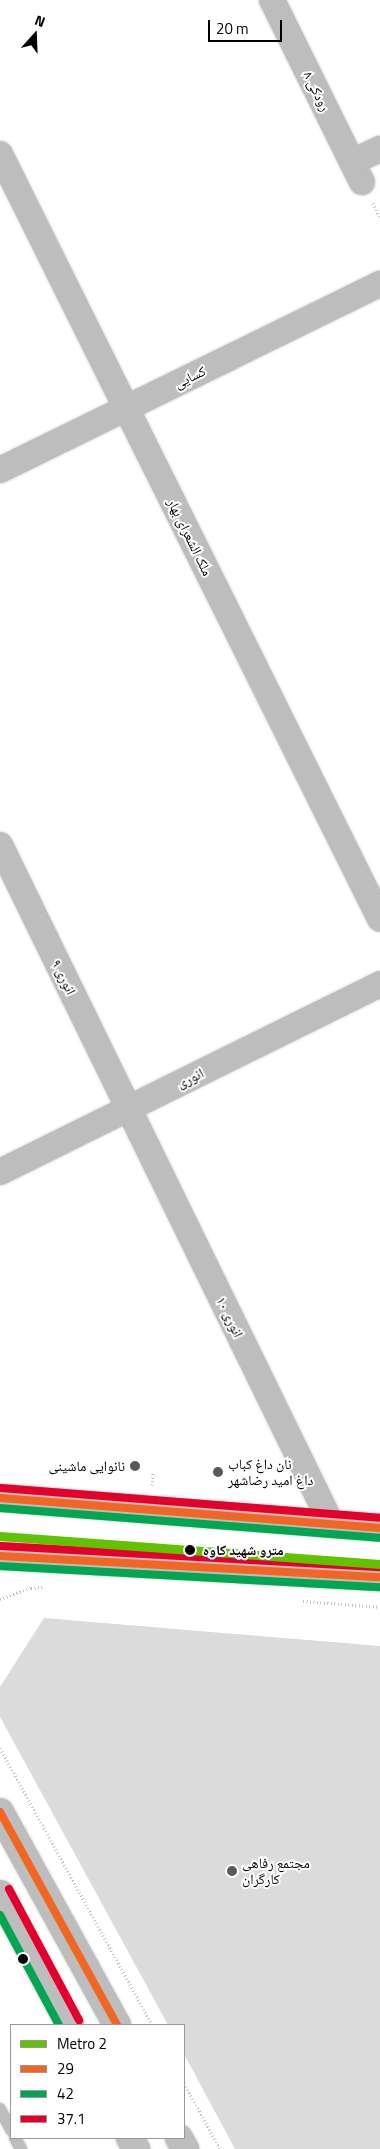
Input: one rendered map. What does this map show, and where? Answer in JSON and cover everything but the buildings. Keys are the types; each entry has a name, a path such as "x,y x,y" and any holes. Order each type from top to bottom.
{"main road":[{"path":"0,1498 380,1528"},
{"path":"2,1557 380,1577"},
{"path":"0,1812 116,2024"},
{"path":"0,1894 69,2024"}],"street":[{"name":"رودکی ۸","path":"272,0 357,172 380,149"},
{"name":"ملک الشعرای بهار","path":"0,154 380,920"},
{"name":"کسایی","path":"0,470 380,284"},
{"name":"انوری ۹","path":"0,845 128,1109"},
{"name":"انوری","path":"0,1172 380,984"},
{"name":"انوری ۱۰","path":"128,1109 332,1525"}],"lane":[{"path":"0,2109 10,2128"}],"path":[{"path":"0,1748 151,2024"},
{"path":"185,2085 220,2149"}],"metro line":[{"name":"2","path":"0,1536 380,1564"}],"transit line":[{"name":"37.1","path":"1,1488 380,1518"},
{"name":"29","path":"0,1498 380,1528"},
{"name":"42","path":"0,1508 379,1538"},
{"name":"37.1","path":"1,1546 380,1567"},
{"name":"29","path":"0,1556 380,1577"},
{"name":"42","path":"0,1566 379,1587"},
{"name":"29","path":"0,1812 116,2024"},
{"name":"37.1","path":"9,1889 79,2020"},
{"name":"42","path":"0,1915 58,2024"}],"place":[{"name":"نانوایی ماشینی","path":"135,1466"},
{"name":"نان داغ کباب داغ امید رضاشهر","path":"218,1472"},
{"name":"مترو شهید کاوه","path":"190,1550"},
{"name":"مجتمع رفاهی کارگران","path":"232,1871"}]}
